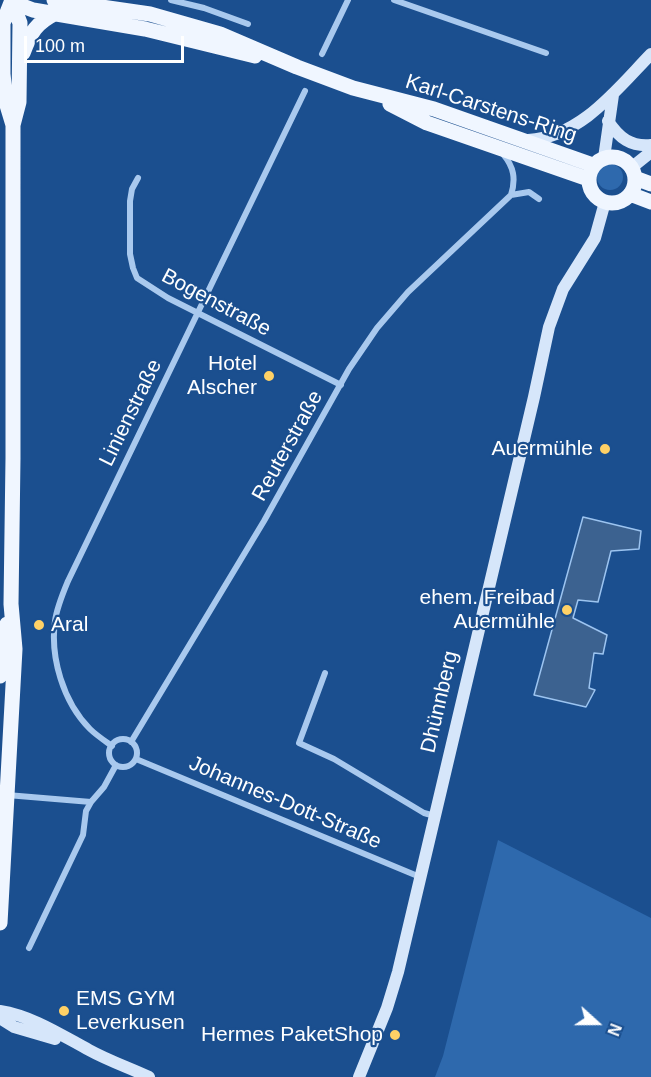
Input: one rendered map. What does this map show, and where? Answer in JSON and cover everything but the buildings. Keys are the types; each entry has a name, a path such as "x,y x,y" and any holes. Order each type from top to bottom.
{"main road":[{"name":"Karl-Carstens-Ring","path":"12,1 33,10 55,7 71,1 170,19 220,34 288,63 374,95 434,109 595,168"},
{"path":"0,923 4,795 15,649 11,604 13,125 19,102 20,23 12,1"},
{"path":"12,1 3,23 3,74 6,102 13,125"},
{"name":"Karl-Carstens-Ring","path":"55,7 288,63"},
{"path":"19,64 30,34 55,7"},
{"name":"Karl-Carstens-Ring","path":"374,95 427,123 499,149 595,168"},
{"path":"633,173 630,194 623,200 614,203 605,202 596,197 590,189 595,168 614,157 624,160 633,173 651,184"},
{"path":"630,194 651,202"},
{"path":"0,676 11,604"}],"street":[{"path":"171,0 204,8 248,24"},
{"path":"204,8 207,0"},
{"path":"322,54 348,0"},
{"path":"394,0 546,53"},
{"path":"524,141 541,140 565,131 613,95 651,54"},
{"name":"Linienstraße","path":"112,746 89,728 63,686 55,656 55,621 68,581 305,91"},
{"path":"595,168 613,95"},
{"path":"608,121 622,138 639,146 651,145"},
{"path":"499,149 512,169 515,184 511,195 529,192 539,199"},
{"path":"633,173 651,152"},
{"name":"Bogenstraße","path":"138,178 132,189 130,201 130,254 137,278 197,312 341,385"},
{"name":"Reuterstraße","path":"130,742 264,521 341,385 377,327 408,292 511,195"},
{"name":"Dhünnberg","path":"359,1077 393,988 436,816 549,327 563,289 595,238 605,202"},
{"path":"325,673 299,743 334,759 424,813 436,816"},
{"path":"120,740 130,742 137,750 136,759 127,767 116,765 110,757 112,746 120,740"},
{"name":"Johannes-Dott-Straße","path":"136,759 421,877"},
{"path":"29,948 83,835 84,821 91,802 104,787 116,765"},
{"path":"4,795 91,802"},
{"path":"0,1011 20,1015 90,1051"},
{"path":"0,1018 14,1027 90,1051 149,1077"}],"shaded area":[{"path":"610,164 619,168 623,177 619,186 610,190 601,186 597,177 601,168"},
{"name":"ehem. Freibad Auermühle","path":"583,517 641,531 639,549 611,551 598,602 578,600 573,618 607,635 603,654 594,653 589,688 595,690 586,707 534,695"},
{"path":"498,840 651,918 651,1077 435,1077 443,1056"}],"place":[{"name":"Hotel Alscher","path":"269,376"},
{"name":"Auermühle","path":"605,449"},
{"name":"ehem. Freibad Auermühle","path":"567,610"},
{"name":"Aral","path":"39,625"},
{"name":"EMS GYM Leverkusen","path":"64,1011"},
{"name":"Hermes PaketShop","path":"395,1035"}]}
